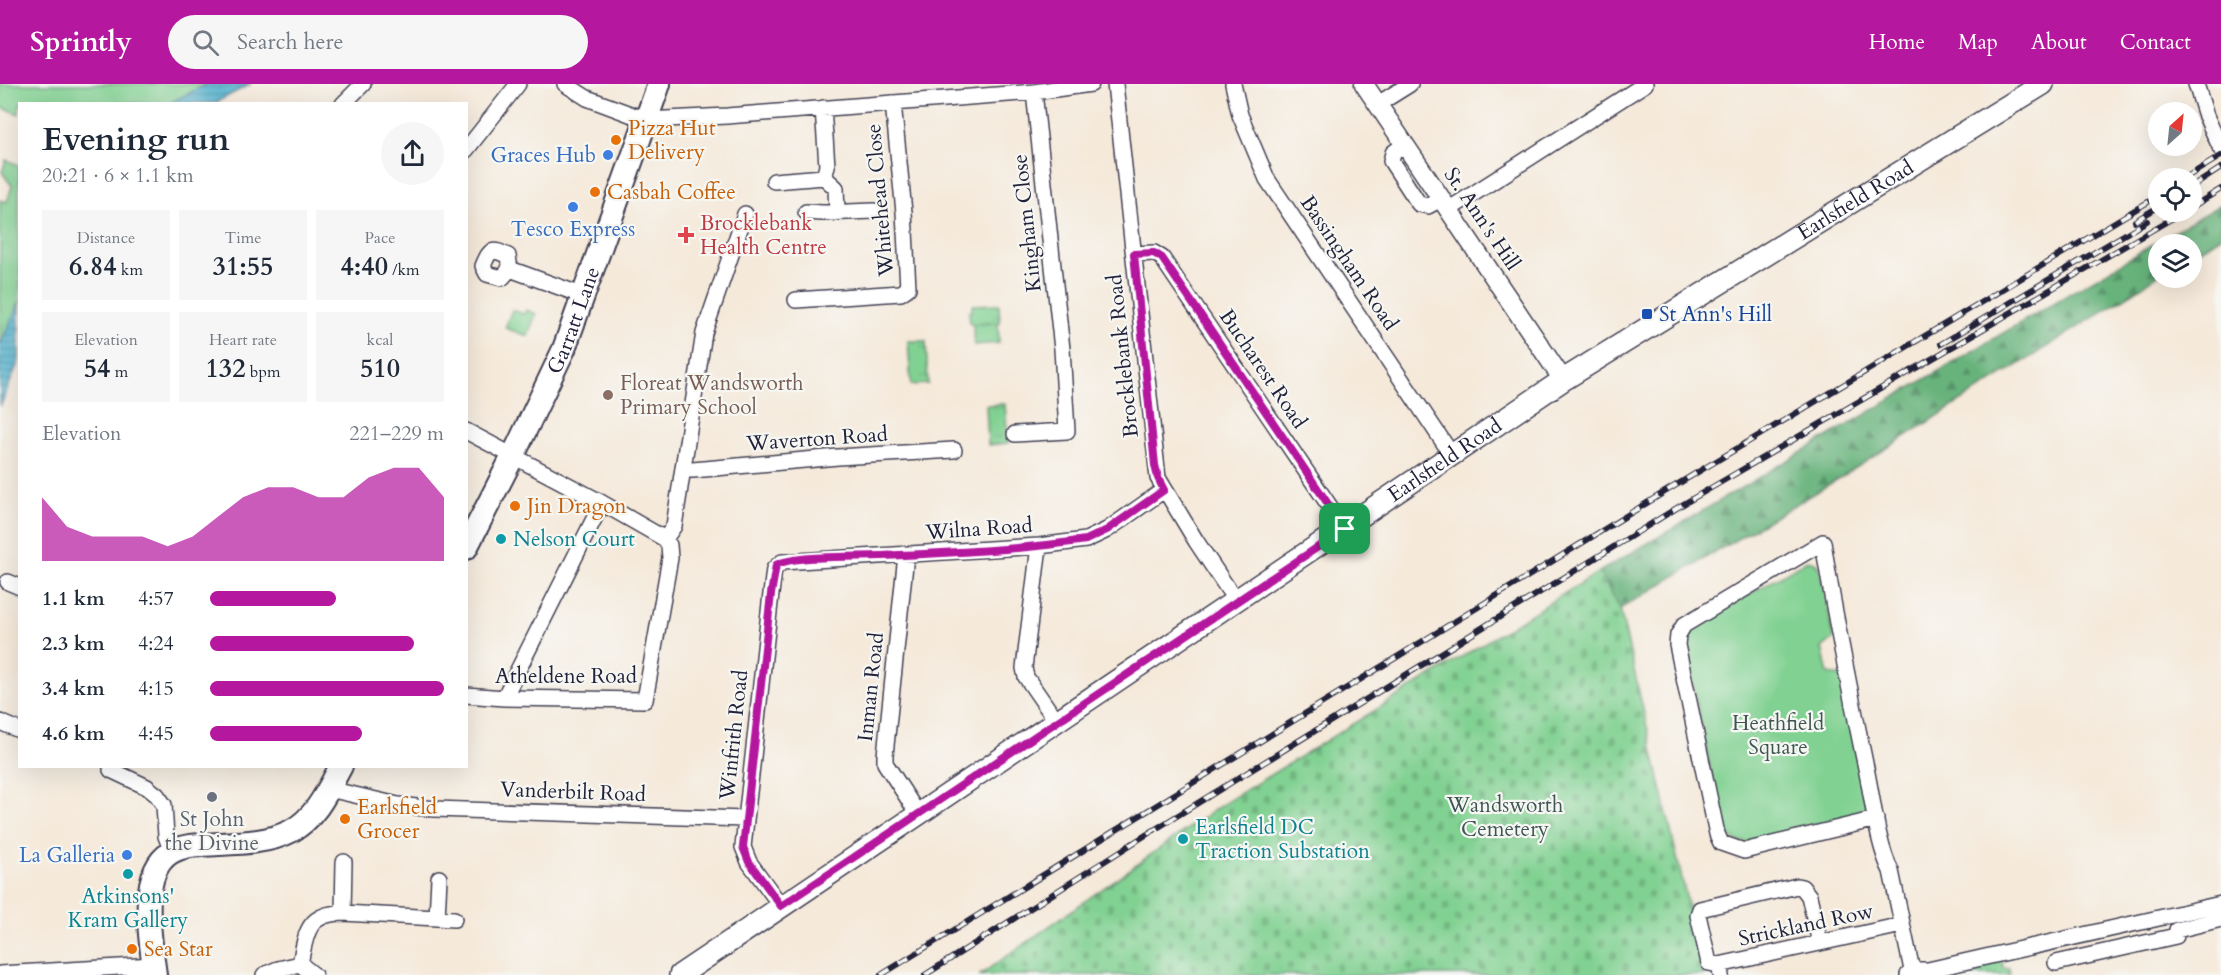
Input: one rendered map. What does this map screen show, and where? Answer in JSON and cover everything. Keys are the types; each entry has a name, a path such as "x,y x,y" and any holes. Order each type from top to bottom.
{"main road":[{"name":"Garratt Lane","path":"468,540 473,520 513,456 564,349 659,84"},
{"name":"Earlsfield Road","path":"680,975 1563,380 2043,84"},
{"path":"154,970 150,887 160,863 171,852 187,847 248,843 291,831 315,811 340,768"}],"street":[{"path":"345,102 363,84"},
{"path":"468,147 518,84"},
{"path":"565,84 587,98 646,120 1034,92 1091,84"},
{"name":"Brocklebank Road","path":"1115,84 1158,478 1236,601"},
{"name":"Bassingham Road","path":"1233,84 1240,115 1267,179 1452,455"},
{"name":"St. Ann's Hill","path":"1364,84 1563,380"},
{"path":"1378,104 1410,84"},
{"path":"1445,204 1645,84"},
{"path":"2196,84 2219,145"},
{"name":"Kingham Close","path":"1015,434 1067,431 1062,349 1034,92"},
{"name":"Whitehead Close","path":"796,300 901,293 908,288 904,212 893,103"},
{"path":"823,108 827,166 824,177"},
{"path":"774,181 824,177 836,188 837,213"},
{"path":"807,212 874,211"},
{"name":"Atheldene Road","path":"468,695 504,698 645,700 670,558 669,545 665,539 674,526 705,333 745,214"},
{"name":"Bucharest Road","path":"1134,254 1154,253 1162,258 1345,529"},
{"path":"510,269 584,296"},
{"path":"468,432 665,539"},
{"name":"Waverton Road","path":"684,469 954,450"},
{"name":"Wilna Road","path":"782,562 1039,546 1086,540 1107,530 1164,490"},
{"path":"504,698 602,503"},
{"path":"1876,819 1744,851 1722,843 1716,834 1677,645 1678,635 1684,626 1823,542 1834,612 1876,819 1891,871 1910,972 1928,970 2221,904"},
{"path":"1039,546 1024,668 1026,677 1057,722"},
{"name":"Inman Road","path":"906,555 885,763 918,814"},
{"name":"Winfrith Road","path":"781,906 749,862 743,847 773,577 776,565 782,562"},
{"path":"0,722 18,730"},
{"path":"111,770 147,788 165,805 166,836 171,852"},
{"name":"Vanderbilt Road","path":"329,789 341,794 398,805 435,809 745,819"},
{"path":"343,913 344,862"},
{"path":"437,918 439,878"},
{"path":"1720,970 1709,963 1698,915 1700,909 1797,886 1807,891 1820,943"},
{"path":"300,964 305,935 310,926 322,916 331,913 454,919"},
{"path":"2055,963 2176,936 2177,930 2221,919"},
{"name":"Strickland Row","path":"1720,970 1820,943 1902,925"},
{"path":"264,975 300,964"},
{"path":"300,964 314,975"},
{"path":"0,974 154,970"}],"green space":[{"path":"0,84 207,84 172,102 18,102 18,114 0,107"},
{"path":"6,160 18,165 18,307 0,345 0,200 7,202 12,186 2,172"},
{"path":"2221,204 2221,236 2202,248 2202,234 2170,234 2191,222 2202,222 2202,215"},
{"path":"2148,247 2148,282 2140,288 1843,476 1620,609 1599,572"},
{"path":"999,304 1000,323 970,324 969,312 972,311 972,305"},
{"path":"512,310 524,314 526,310 536,314 528,336 505,328"},
{"path":"998,323 999,343 974,345 973,324"},
{"path":"908,341 926,341 928,384 911,385"},
{"path":"1005,404 1008,443 988,445 986,405"},
{"name":"Heathfield Square","path":"1807,560 1815,562 1820,570 1834,638 1822,648 1828,674 1841,676 1867,807 1864,814 1747,843 1736,841 1726,834 1721,820 1683,637 1685,633"},
{"name":"Wandsworth Cemetery","path":"1599,572 1620,609 1704,975 980,975 1220,806"},
{"path":"2002,959 2004,969 2009,968 2010,975 1933,975"}],"water":[{"path":"207,84 251,84 217,102 172,102"},
{"path":"18,305 18,363 0,407 0,345"}],"railway":[{"path":"2201,168 2221,156"},
{"path":"2202,180 2221,168"},
{"path":"2202,201 2221,189"},
{"path":"881,975 1668,490 2148,202"},
{"path":"2135,221 2148,213"},
{"path":"1941,344 2147,221"},
{"path":"925,975 1141,838 1680,506 2166,222"}],"place":[{"name":"Pizza Hut Delivery","path":"616,140"},
{"name":"Graces Hub","path":"608,155"},
{"name":"Casbah Coffee","path":"595,192"},
{"name":"Tesco Express","path":"573,207"},
{"name":"Brocklebank Health Centre","path":"686,235"},
{"name":"St Ann's Hill","path":"1647,314"},
{"name":"Floreat Wandsworth Primary School","path":"608,395"},
{"name":"Jin Dragon","path":"515,506"},
{"name":"Nelson Court","path":"501,539"},
{"name":"St John the Divine","path":"212,797"},
{"name":"Earlsfield Grocer","path":"345,819"},
{"name":"Earlsfield DC Traction Substation","path":"1183,839"},
{"name":"La Galleria","path":"127,855"},
{"name":"Atkinsons' Kram Gallery","path":"128,874"},
{"name":"Sea Star","path":"132,949"}],"route":[{"path":"1154,253 1162,258 1345,529 781,906 749,862 743,847 745,819 776,565 782,562 811,559 1039,546 1086,540 1107,530 1164,490 1155,465 1134,254 1154,253"}]}
